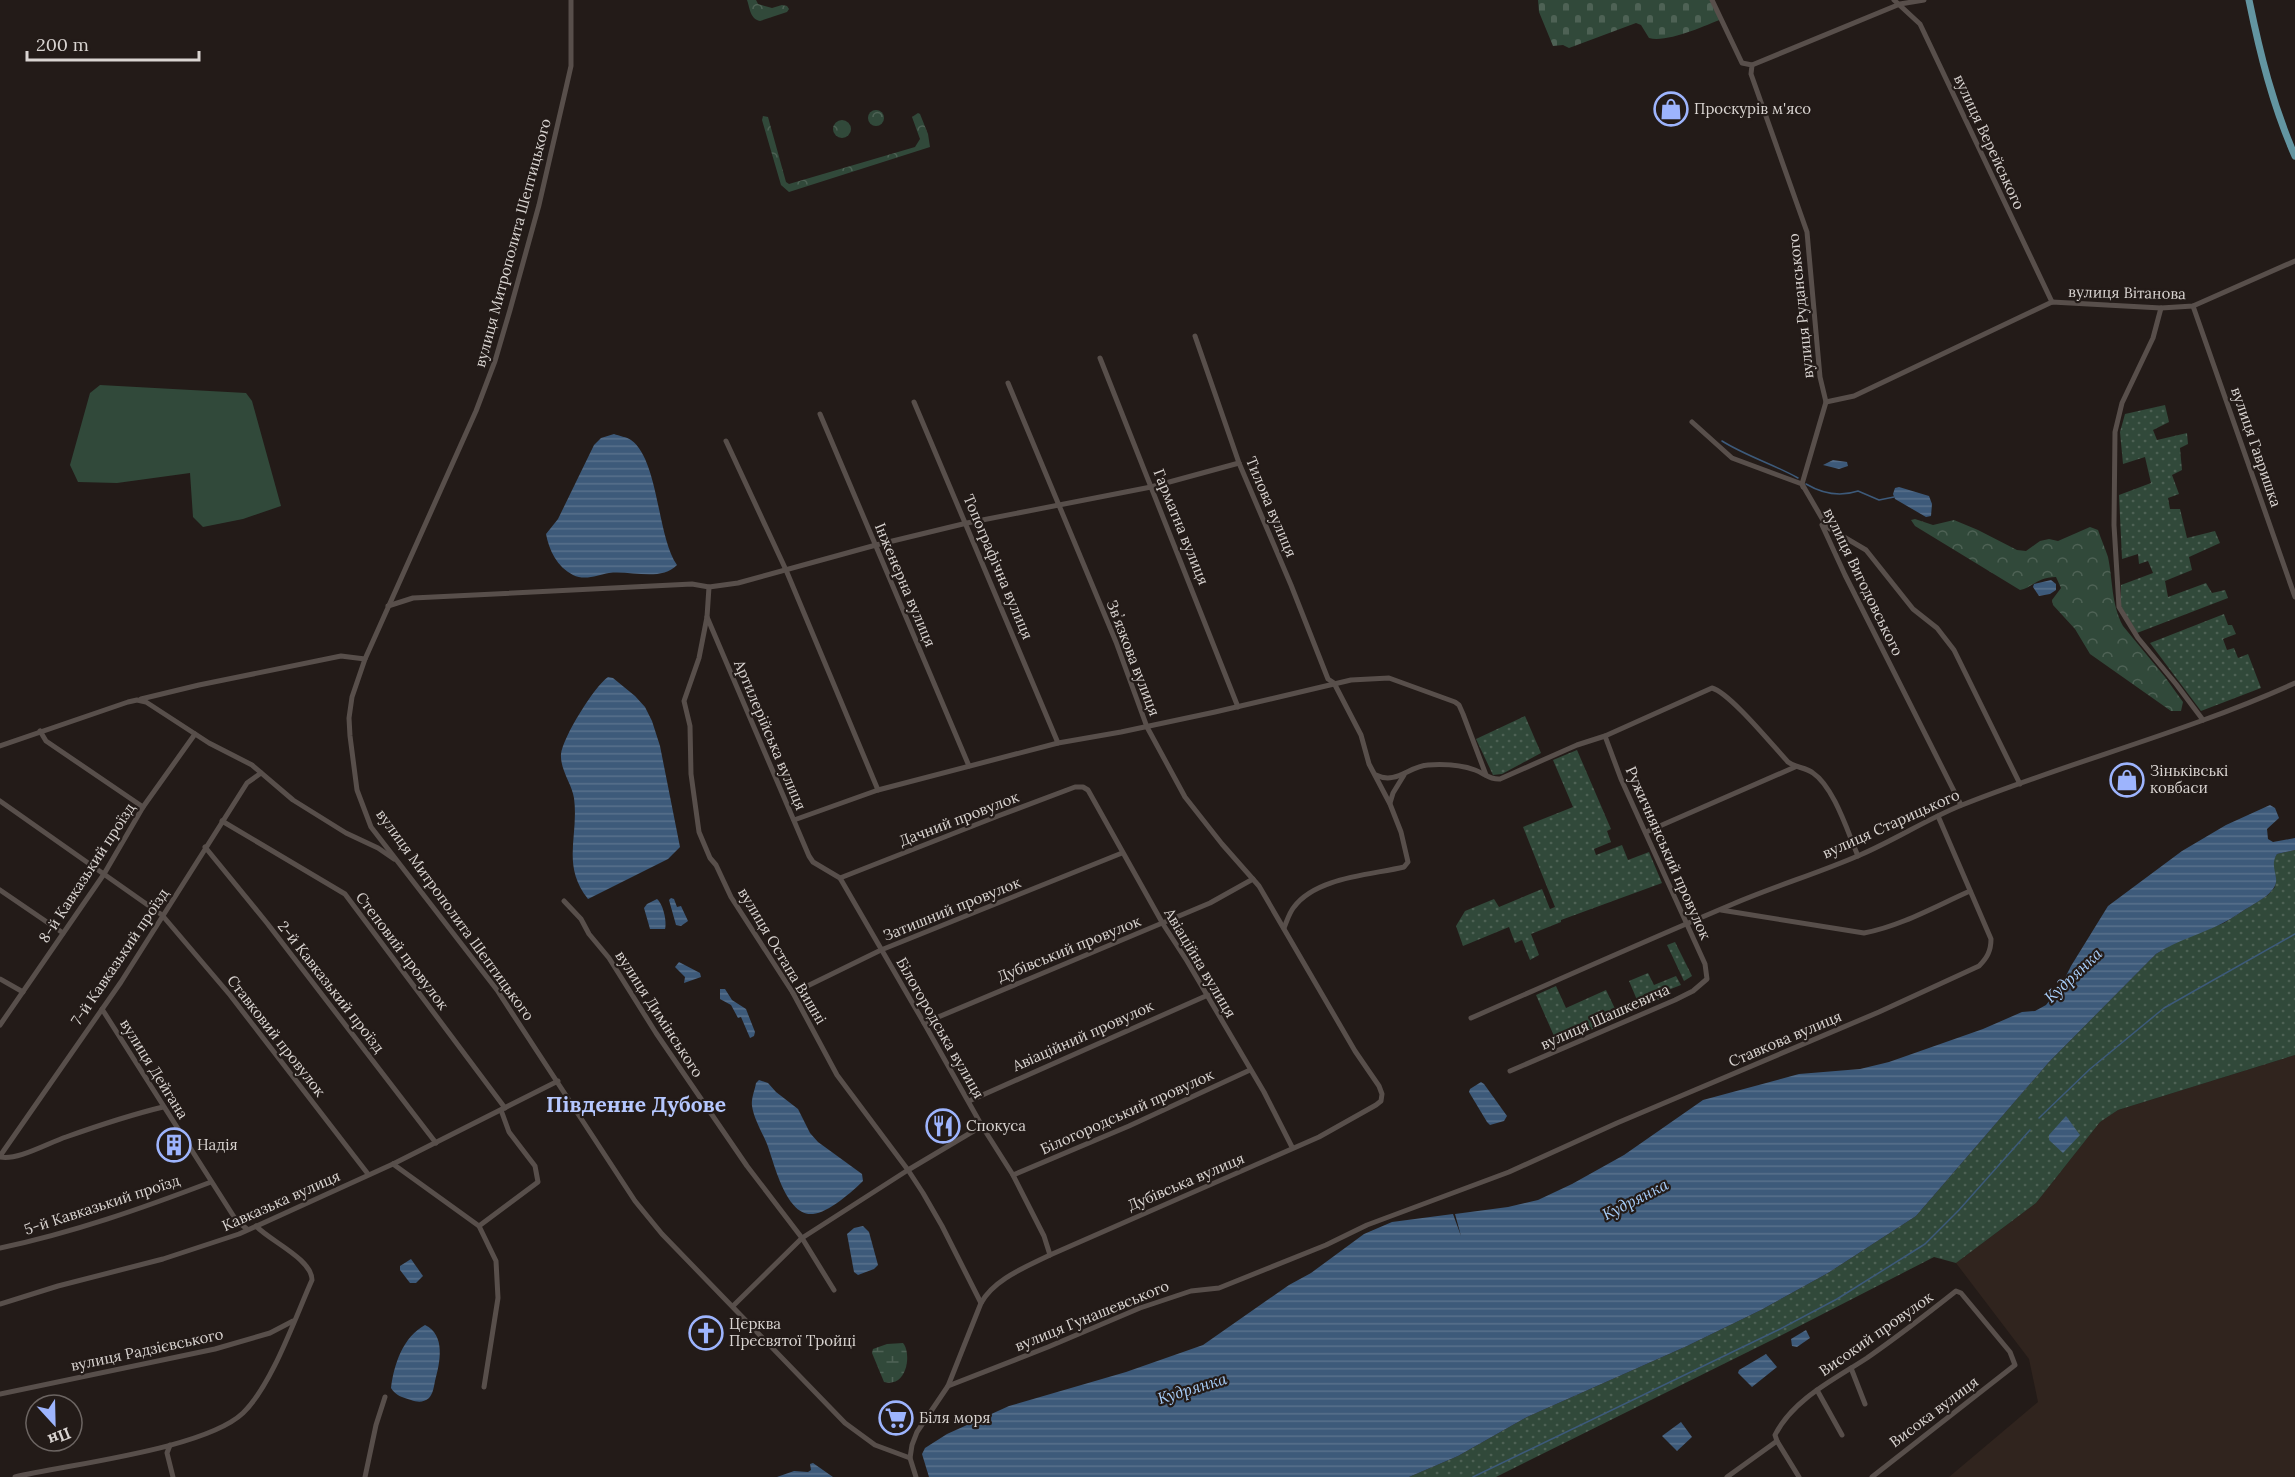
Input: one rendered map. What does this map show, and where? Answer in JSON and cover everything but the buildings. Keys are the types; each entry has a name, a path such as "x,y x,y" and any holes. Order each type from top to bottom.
{"main road":[{"path":"2249,0 2269,88 2295,156"}],"street":[{"name":"вулиця Митрополита Шептицького","path":"571,0 571,66 559,127 495,361 456,457 365,658 352,697 350,718 356,781 371,827 497,990 635,1201 662,1234 845,1423 875,1445 910,1458"},
{"path":"1712,0 1742,63 1752,65 1900,4 1923,0"},
{"name":"вулиця Верейського","path":"1894,0 1920,24 2052,302"},
{"name":"вулиця Руданського","path":"1752,65 1750,74 1807,232 1820,377 1827,402"},
{"name":"вулиця Вітанова","path":"1827,402 1854,396 2052,302 2161,308 2193,306 2295,261"},
{"name":"вулиця Гавришка","path":"2193,306 2295,597"},
{"path":"2161,308 2154,339 2122,403 2115,432 2114,525 2119,607 2138,638 2203,720"},
{"name":"Тилова вулиця","path":"1195,336 1239,463 1328,679 1334,683 1361,735 1369,764 1390,804 1407,854 1408,862 1404,867 1329,883 1302,899 1295,906 1284,928"},
{"name":"Гарматна вулиця","path":"1100,358 1238,707"},
{"name":"Звʼязкова вулиця","path":"1008,383 1116,642 1147,727 1185,797 1221,844 1253,879 1278,919"},
{"name":"Топографічна вулиця","path":"914,402 1058,743"},
{"path":"1802,484 1827,402"},
{"name":"Інженерна вулиця","path":"820,414 969,766"},
{"path":"1692,423 1732,458 1802,484 1827,527 1866,550 1913,609 1944,636 1954,650 2020,784"},
{"path":"726,441 786,570 878,790"},
{"path":"388,606 413,598 440,596 692,584 709,587 738,583 967,523 1151,486 1239,463"},
{"name":"вулиця Вигодовського","path":"1802,484 1845,575 1961,805"},
{"path":"1828,537 1829,532 1835,532"},
{"name":"вулиця Остапа Вишні","path":"709,587 707,616 699,658 684,701 690,726 691,774 699,832 730,897 794,993 837,1075 908,1170 942,1226 981,1303"},
{"name":"Артилерійська вулиця","path":"707,616 813,862 840,878"},
{"path":"0,746 137,700 199,685 340,656 365,658"},
{"path":"794,820 878,790 1058,743 1147,727 1351,680 1389,678 1455,702 1463,714 1486,775"},
{"name":"вулиця Старицького","path":"1471,1018 1733,904 1858,856 1899,838 1961,805 2203,720 2295,683"},
{"path":"1376,775 1388,778 1404,775 1417,767 1428,765 1464,767 1492,779 1500,779 1577,745 1605,736 1712,688 1726,696 1795,767 1807,770 1821,780 1828,790 1858,856"},
{"path":"137,700 146,702 195,734 236,755 292,800 351,836 378,848 400,864"},
{"path":"40,732 46,741 143,807"},
{"name":"8-й Кавказький проїзд","path":"0,1025 104,874 143,807 195,734"},
{"name":"Ружичнянський провулок","path":"1605,736 1621,779 1705,964 1707,979"},
{"path":"1646,832 1795,767"},
{"name":"7-й Кавказький проїзд","path":"0,1156 85,1030 102,1009 247,783 261,773"},
{"path":"1390,804 1393,793 1404,775"},
{"name":"Дачний провулок","path":"840,878 1075,787 1088,790"},
{"name":"Авіаційна вулиця","path":"1088,790 1163,924 1208,995 1264,1092 1292,1147"},
{"name":"Ставковий провулок","path":"0,801 162,915 231,995 368,1174"},
{"name":"Ставкова вулиця","path":"1448,1197 1879,1012 1979,966 1987,958 1991,949 1991,939 1938,816"},
{"name":"Степовий провулок","path":"222,822 345,894 503,1109 509,1132 535,1166 538,1182 479,1226"},
{"name":"2-й Кавказький проїзд","path":"205,847 267,923 436,1143"},
{"name":"Затишний провулок","path":"794,993 881,950 1122,853"},
{"name":"Білогородська вулиця","path":"840,878 982,1126 1013,1175 1044,1236 1050,1255"},
{"name":"Дубівський провулок","path":"924,1023 1046,970 1163,924 1210,903 1253,879"},
{"path":"0,890 63,933"},
{"path":"1719,910 1864,933 1879,930 1913,917 1970,891"},
{"name":"вулиця Димінського","path":"564,901 581,919 589,934 609,958 656,1033 801,1238 834,1290"},
{"path":"1733,904 1735,912"},
{"name":"Дубівська вулиця","path":"910,1458 917,1432 948,1386 981,1303 985,1296 1010,1275 1050,1255 1319,1137 1381,1101 1382,1094 1379,1086 1355,1051 1278,919"},
{"path":"0,979 23,992"},
{"name":"вулиця Шашкевича","path":"1510,1071 1675,1000 1693,991 1707,979"},
{"name":"Авіаційний провулок","path":"969,1101 1208,995"},
{"name":"вулиця Дейгана","path":"102,1009 236,1220 247,1229"},
{"name":"Білогородський провулок","path":"1013,1175 1129,1126 1250,1070"},
{"name":"Кавказька вулиця","path":"0,1304 197,1249 256,1226 393,1164 558,1081"},
{"path":"0,1156 6,1158 19,1155 65,1137 163,1107"},
{"path":"733,1306 801,1238 982,1126"},
{"path":"393,1164 479,1226 496,1261 498,1298 484,1387"},
{"name":"5-й Кавказький проїзд","path":"0,1248 36,1241 146,1206 211,1182"},
{"name":"вулиця Гунашевського","path":"948,1386 1140,1308 1191,1291 1220,1288 1326,1245 1367,1225 1448,1197"},
{"path":"15,1477 170,1445 221,1428 243,1413 274,1367 312,1280 312,1272 306,1264 263,1234 256,1226"},
{"name":"Високий провулок","path":"1777,1441 1775,1435 1785,1419 1817,1390 1851,1368 1956,1291 1961,1293 2010,1352 2015,1365 2011,1368"},
{"name":"вулиця Радзієвського","path":"0,1394 215,1349 270,1333 295,1320"},
{"path":"1851,1368 1865,1404"},
{"name":"Висока вулиця","path":"1872,1477 2011,1368"},
{"path":"1817,1390 1842,1435"},
{"path":"365,1477 376,1425 385,1397"},
{"path":"1727,1477 1777,1441 1799,1477"},
{"path":"170,1445 168,1454 173,1477"},
{"path":"910,1458 916,1477"}],"shaded area":[{"path":"2295,1055 2295,1477 1949,1477 2038,1402 2029,1359 1956,1263 2036,1203 2100,1122 2118,1110"}],"green space":[{"path":"747,0 756,0 758,4 772,8 782,5 789,9 787,12 760,21 752,16"},
{"path":"1538,0 1712,0 1722,19 1686,33 1657,39 1649,38 1641,25 1636,23 1569,48 1563,45 1553,46 1539,12"},
{"path":"873,110 879,110 884,118 882,124 873,126 868,121 868,115"},
{"path":"918,113 928,134 930,147 789,192 781,185 762,120 763,116 768,117 786,182 789,184 915,147 920,139 912,117"},
{"path":"842,120 848,123 851,129 848,135 842,138 836,135 833,129 836,123"},
{"path":"100,385 246,393 252,401 281,506 243,519 203,527 193,517 190,473 117,483 78,482 70,465 90,393"},
{"path":"2165,405 2169,422 2153,430 2157,440 2187,433 2188,444 2180,448 2182,470 2172,475 2179,494 2168,498 2170,509 2180,509 2187,538 2215,531 2220,543 2189,557 2192,570 2165,581 2168,597 2206,583 2212,593 2225,590 2228,598 2137,633 2121,606 2121,585 2153,573 2148,561 2139,564 2138,554 2122,559 2119,495 2151,483 2145,457 2123,464 2120,432 2125,414"},
{"path":"1915,519 1933,525 1954,520 2017,550 2026,551 2040,541 2049,539 2058,541 2090,527 2098,530 2108,557 2114,600 2123,626 2183,702 2181,711 2171,711 2090,654 2075,629 2053,605 2052,600 2061,588 2056,577 2049,577 2020,590 1915,526 1911,520"},
{"path":"2224,614 2228,625 2232,625 2236,634 2223,639 2227,650 2234,648 2238,658 2248,654 2261,688 2201,711 2150,643"},
{"path":"1525,716 1541,753 1502,774 1493,775 1476,739"},
{"path":"1577,750 1611,829 1607,831 1611,842 1594,849 1596,855 1622,845 1628,860 1649,852 1662,883 1561,920 1561,922 1531,934 1539,955 1530,960 1522,940 1515,943 1509,927 1463,946 1456,926 1465,911 1494,899 1499,907 1542,889 1550,909 1555,907 1523,827 1573,807 1553,760"},
{"path":"2295,850 2295,1055 2118,1110 2100,1122 2036,1203 1956,1263 1934,1257 1496,1477 1409,1477 1458,1456 1527,1417 1687,1346 1761,1310 1828,1273 1916,1216 2049,1062 2156,954 2177,941 2224,923 2268,895 2275,887 2276,878 2272,862 2277,854"},
{"path":"1675,942 1692,976 1684,981 1667,945"},
{"path":"1648,973 1654,985 1676,976 1681,985 1658,994 1660,999 1640,1007 1629,981"},
{"path":"1556,986 1566,1008 1606,990 1619,1017 1558,1045 1536,995"},
{"path":"903,1343 907,1355 906,1369 898,1380 884,1382 872,1353 873,1349 887,1344"}],"water":[{"path":"614,434 631,440 640,450 647,464 665,536 677,565 663,573 617,572 582,578 567,572 558,563 549,546 546,534 558,519 594,445 601,438"},
{"path":"1833,460 1847,462 1848,466 1839,469 1823,465"},
{"path":"1899,487 1929,496 1932,504 1931,516 1926,517 1895,499 1893,494 1895,488"},
{"path":"2051,580 2056,584 2056,590 2039,596 2033,587 2034,584"},
{"path":"608,677 613,678 635,696 645,707 652,721 660,746 680,847 668,859 588,899 575,874 573,862 574,798 562,766 561,754 567,736 580,713"},
{"name":"Кудрянка","path":"2270,805 2275,808 2279,818 2267,829 2268,839 2273,842 2295,838 2295,850 2277,854 2274,864 2275,885 2269,894 2227,921 2156,954 2049,1062 1916,1216 1828,1273 1761,1310 1687,1346 1527,1417 1458,1456 1409,1477 929,1477 922,1454 925,1448 947,1434 1009,1406 1126,1372 1203,1345 1289,1285 1311,1273 1364,1234 1392,1222 1453,1214 1461,1236 1455,1214 1508,1207 1538,1200 1624,1155 1703,1100 1799,1074 1860,1069 1889,1062 1983,1029 2022,1012 2035,1011 2046,1005 2061,986 2108,906 2182,851 2226,825"},
{"path":"657,899 664,913 665,929 650,929 644,908"},
{"path":"674,899 677,907 681,906 688,921 681,926 676,925 669,900"},
{"path":"679,962 700,973 701,977 684,983 685,977 675,967"},
{"path":"720,989 725,989 732,1000 746,1009 755,1032 754,1036 750,1038 741,1017 738,1018 731,1005 720,999"},
{"path":"759,1080 768,1083 798,1109 810,1133 818,1142 862,1174 863,1181 847,1196 826,1210 813,1214 804,1213 795,1207 782,1187 753,1111 753,1097 756,1083"},
{"path":"1481,1082 1507,1116 1504,1121 1490,1125 1469,1092"},
{"path":"2066,1116 2080,1135 2063,1153 2049,1140 2049,1135"},
{"path":"863,1226 869,1232 878,1265 858,1275 854,1272 847,1234 854,1228"},
{"path":"411,1259 423,1276 416,1283 410,1283 400,1270 400,1266"},
{"path":"425,1325 436,1335 440,1358 429,1398 418,1402 400,1396 391,1388 394,1370 405,1344 417,1330"},
{"path":"1806,1330 1810,1338 1797,1347 1792,1346 1791,1339"},
{"path":"1766,1354 1777,1367 1752,1387 1738,1373 1739,1370"},
{"path":"1681,1422 1692,1437 1677,1451 1662,1436"},
{"path":"813,1463 833,1477 777,1477 794,1471 808,1472 811,1470 810,1464"}],"waterway":[{"path":"1722,441 1798,478"},
{"path":"1806,484 1832,494 1858,491 1879,500 1894,497"},
{"path":"2039,1118 2090,1069 2164,1008 2295,934"},
{"path":"1473,1477 1778,1330 1837,1299 1925,1244 1959,1210 2030,1130"}],"place":[{"name":"Проскурів м'ясо","path":"1671,109"},
{"name":"Зіньківські ковбаси","path":"2127,780"},
{"name":"Спокуса","path":"943,1126"},
{"name":"Надія","path":"174,1145"},
{"name":"Церква Пресвятої Тройці","path":"706,1333"},
{"name":"Біля моря","path":"896,1418"}],"district":[{"name":"Південне Дубове","path":"636,1105"}]}
